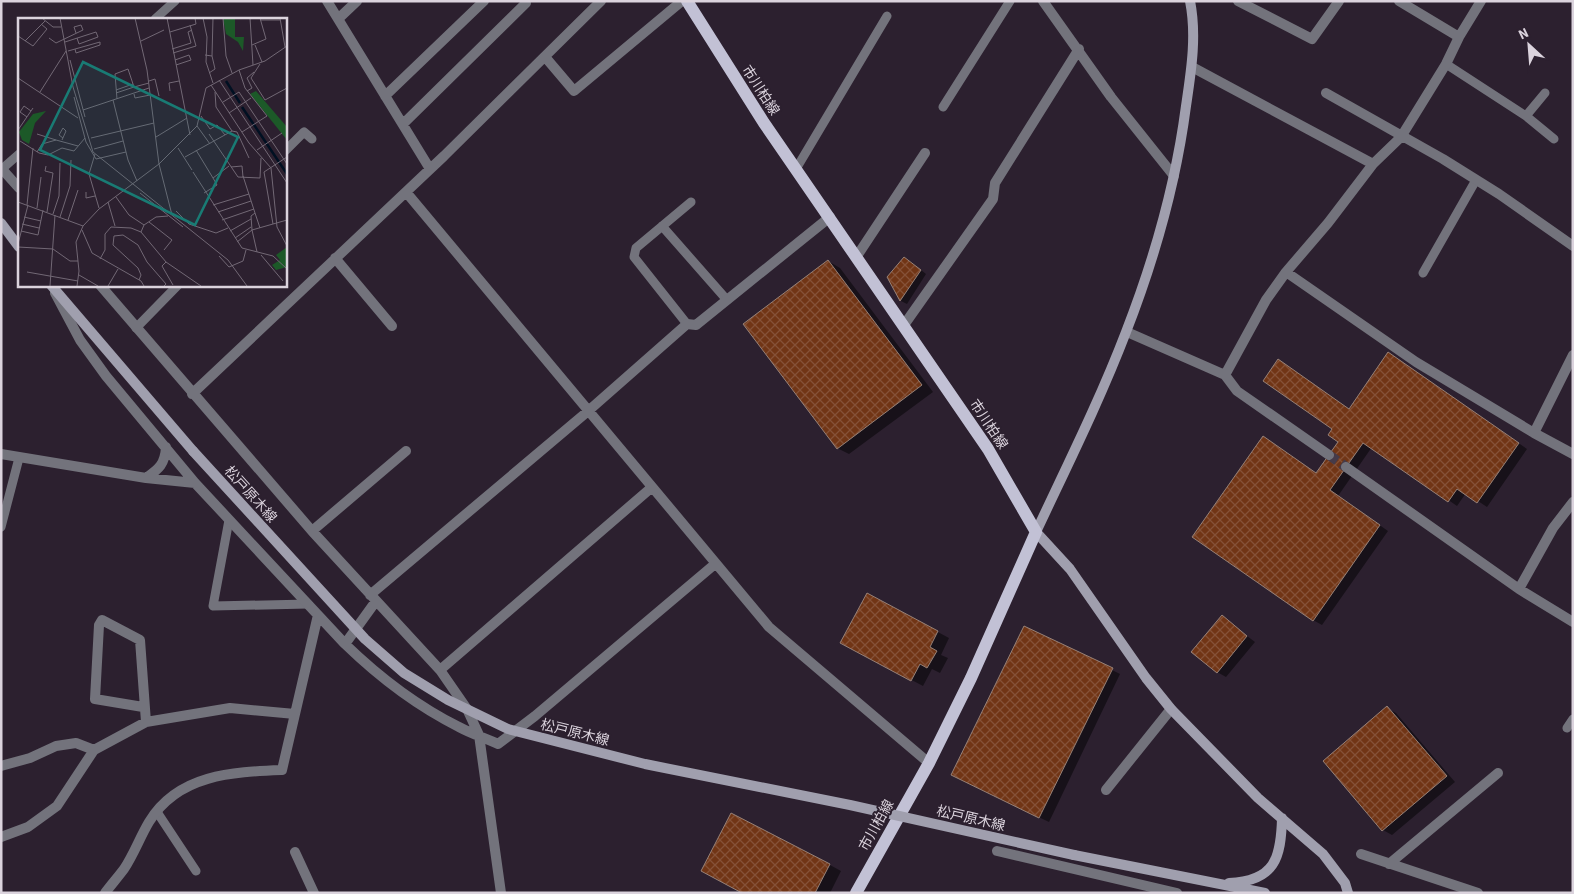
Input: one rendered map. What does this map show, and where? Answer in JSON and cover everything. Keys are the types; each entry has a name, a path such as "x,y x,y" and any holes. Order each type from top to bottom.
{"main road":[{"name":"市川柏線","path":"687,1 764,123 988,449 1036,532 972,678 929,762 856,893"},
{"path":"1190,1 1193,33 1192,67 1174,176 1156,242 1127,332 1036,532 1070,568 1146,678 1171,709 1235,776 1323,854 1345,883 1348,893"},
{"path":"1,223 18,245"},
{"name":"松戸原木線","path":"52,286 193,451 365,639 404,673 448,700 508,729 645,764 850,805 1074,855 1265,893"},
{"path":"1210,883 1240,882 1258,877 1269,869 1278,857 1282,842 1282,818"}],"street":[{"path":"327,1 430,169"},
{"path":"338,19 358,1"},
{"path":"385,96 484,1"},
{"path":"192,394 546,58 601,1"},
{"path":"546,58 574,91 682,1"},
{"path":"1043,1 1112,97 1174,176"},
{"path":"1238,1 1312,39 1339,1"},
{"path":"1398,1 1459,37"},
{"path":"1225,375 1266,300 1286,272 1328,223 1373,164 1401,137 1446,64 1480,1"},
{"path":"403,124 526,2"},
{"path":"904,325 992,199 995,183 1078,50"},
{"path":"1192,67 1373,164"},
{"path":"1326,93 1476,180 1573,246"},
{"path":"857,256 925,153"},
{"path":"2,168 18,187"},
{"path":"406,192 587,412 769,627 929,762"},
{"path":"345,644 373,598 687,324 696,325 830,217"},
{"path":"335,258 392,326"},
{"path":"1286,272 1416,362 1534,434 1573,454"},
{"path":"52,286 80,340 106,376 195,483 345,644 366,664 405,695 461,728 498,744 535,716 715,564"},
{"path":"101,286 312,531 440,670 468,709 479,735 501,893"},
{"path":"1127,332 1225,375 1237,391 1329,456"},
{"path":"1534,434 1573,356"},
{"path":"146,478 160,468 164,461 166,447"},
{"path":"312,531 406,451"},
{"path":"1,454 146,478 195,483"},
{"path":"1346,467 1518,588 1573,622"},
{"path":"440,670 652,488"},
{"path":"1518,588 1553,528 1573,502"},
{"path":"105,893 124,869 157,812 176,791 203,779 232,774 282,770 318,615"},
{"path":"143,708 96,699 98,635 102,620 140,640 143,708 146,722"},
{"path":"1,837 28,827 57,806 94,750 146,722 230,708 294,714"},
{"path":"1106,790 1171,709"},
{"path":"1,766 30,758 56,746 76,743 94,750"},
{"path":"1389,864 1498,773"},
{"path":"997,851 1177,893"},
{"path":"295,852 314,893"},
{"path":"1361,854 1478,893"}],"lane":[{"path":"156,18 175,1"},
{"path":"943,107 1010,1"},
{"path":"796,169 887,16"},
{"path":"1446,64 1526,116 1554,139"},
{"path":"1526,116 1546,93"},
{"path":"286,150 304,132 312,139"},
{"path":"2,168 18,155"},
{"path":"1423,273 1476,180"},
{"path":"687,324 634,257 636,248 691,202"},
{"path":"662,226 727,300"},
{"path":"136,328 177,286"},
{"path":"1,527 19,458"},
{"path":"229,520 213,606 308,604"},
{"path":"1567,728 1573,719"},
{"path":"157,812 196,871"}],"building":[{"path":"904,257 921,270 900,301 887,277"},
{"path":"828,260 922,385 837,449 743,324"},
{"path":"1388,352 1519,443 1477,503 1457,489 1448,502 1363,443 1330,490 1380,525 1313,621 1192,537 1263,436 1316,473 1338,442 1328,435 1332,429 1263,381 1278,359 1349,409"},
{"path":"867,593 938,631 930,647 937,651 927,668 920,664 911,681 840,643"},
{"path":"1222,615 1247,636 1217,673 1191,652"},
{"path":"1024,626 1113,668 1039,818 951,775"},
{"path":"1387,706 1447,776 1382,831 1323,761"},
{"path":"731,813 830,864 815,893 742,893 701,871"}],"tunnel":[{"path":"1329,455 1346,467"}]}
